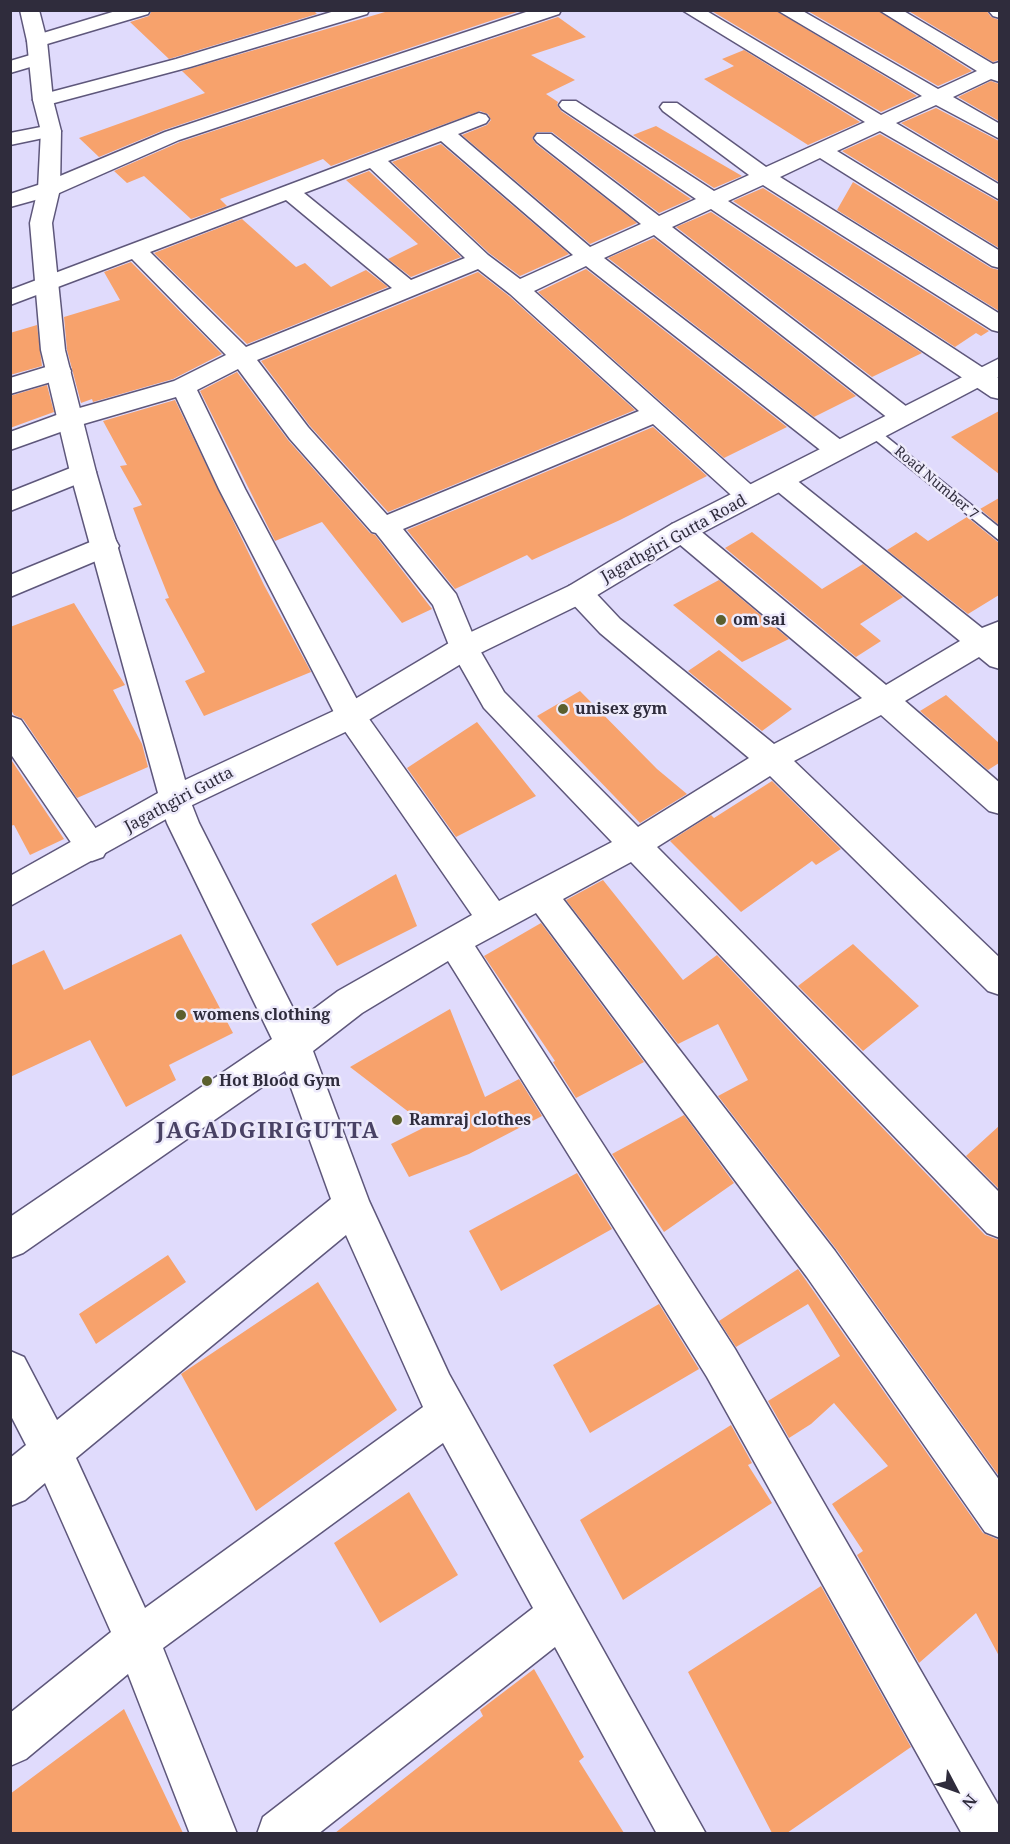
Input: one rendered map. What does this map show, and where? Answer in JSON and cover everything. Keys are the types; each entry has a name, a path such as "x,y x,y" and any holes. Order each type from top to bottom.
{"street":[{"path":"29,10 43,100 51,131 49,189 41,223 53,350 83,472 183,823 293,1045 352,1206 448,1414 683,1833"},
{"path":"10,67 37,50 141,10"},
{"path":"43,100 183,63 360,10"},
{"path":"10,201 49,189 172,136 552,10"},
{"path":"691,10 999,194"},
{"path":"786,10 999,133"},
{"path":"888,10 997,72"},
{"path":"518,289 936,96 997,72"},
{"path":"568,105 711,201 988,370 999,391"},
{"path":"670,106 764,176 999,325"},
{"path":"10,298 479,119"},
{"path":"10,139 51,131"},
{"path":"444,133 588,257 837,450"},
{"path":"544,138 902,416"},
{"path":"821,150 999,261"},
{"path":"373,159 480,260 518,289 749,497"},
{"path":"288,191 408,289"},
{"path":"134,249 242,357 299,433 381,525 385,526 446,601 464,648 494,700 999,1220"},
{"path":"10,442 71,419 183,387 242,357 480,260"},
{"name":"Jagathgiri Gutta Road","path":"351,716 464,648 579,593 682,531 988,370"},
{"path":"10,386 58,371"},
{"path":"183,387 232,489 351,716 494,920"},
{"path":"385,526 655,414"},
{"path":"10,502 83,472"},
{"path":"10,1240 293,1045 350,1002 453,941 636,844 772,759 993,644 781,480"},
{"path":"682,531 884,700 999,802"},
{"path":"10,587 105,546"},
{"path":"579,593 610,626 772,759 999,980"},
{"name":"Jagathgiri Gutta","path":"10,892 92,848 175,799 351,716"},
{"path":"14,739 92,848"},
{"path":"541,895 821,1264 999,1517"},
{"path":"453,941 721,1363 988,1833"},
{"path":"10,1485 352,1206"},
{"path":"10,1371 52,1452 138,1642 214,1833"},
{"path":"10,1743 116,1656 448,1414"},
{"path":"279,1833 561,1614"}],"lane":[{"name":"Road Number 7","path":"873,431 999,536"}],"building":[{"path":"152,10 313,10 317,14 169,59 130,22 149,16"},
{"path":"392,10 523,10 164,130 99,157 79,138 205,93 182,71"},
{"path":"710,10 775,10 917,96 881,112"},
{"path":"806,10 877,10 972,71 938,86"},
{"path":"907,10 986,10 991,17 999,20 999,60 993,62"},
{"path":"558,17 586,37 531,55 575,80 546,94 558,102 557,105 561,111 691,199 659,213 552,132 537,132 532,138 536,144 637,223 590,244 462,135 487,125 491,120 488,114 480,111 331,166 323,159 220,199 227,206 191,219 144,176 127,183 114,171 180,142"},
{"path":"744,50 860,122 808,145 704,79 734,66 722,59"},
{"path":"991,81 999,84 999,121 958,97"},
{"path":"936,108 999,141 999,182 901,123"},
{"path":"656,126 742,176 714,188 633,135"},
{"path":"880,134 999,202 999,248 842,151"},
{"path":"441,144 569,254 520,276 489,253 392,162"},
{"path":"369,171 461,257 411,277 388,259 418,244 346,180"},
{"path":"853,182 991,268 999,270 999,311 837,210"},
{"path":"763,188 989,331 981,336 976,333 955,347 733,201"},
{"path":"711,212 922,353 872,377 676,227"},
{"path":"242,219 296,267 305,263 331,287 366,270 388,287 247,344 154,253"},
{"path":"654,238 856,396 814,417 608,258"},
{"path":"131,262 222,354 173,379 93,402 92,399 81,403 67,350 64,317 120,300 104,272"},
{"path":"586,269 787,427 724,458 538,292"},
{"path":"478,272 509,296 635,410 388,512 310,426 261,361"},
{"path":"37,325 42,366 10,375 10,333"},
{"path":"237,372 288,440 370,533 375,535 432,609 402,623 322,522 275,541 200,391"},
{"path":"47,385 54,412 10,428 10,396"},
{"path":"175,400 264,585 311,672 204,716 185,681 205,672 165,599 169,598 133,508 142,505 120,466 127,465 103,421"},
{"path":"999,411 999,474 951,437"},
{"path":"653,427 707,476 620,520 532,560 527,555 455,589 407,530"},
{"path":"999,498 999,525 980,509"},
{"path":"967,517 999,543 999,595 968,614 887,550 916,532 928,541"},
{"path":"752,532 822,589 863,564 903,597 860,624 881,641 856,657 725,548"},
{"path":"719,580 789,639 742,662 673,605"},
{"path":"74,603 125,685 113,690 142,744 148,767 77,798 23,719 14,715 10,708 10,627"},
{"path":"719,650 792,709 762,731 688,671"},
{"path":"580,691 657,769 687,794 640,823 537,716"},
{"path":"946,695 999,743 999,763 988,770 920,711"},
{"path":"477,722 536,796 456,837 407,768"},
{"path":"10,758 64,839 30,855 14,825 10,826"},
{"path":"772,781 841,849 816,865 812,861 741,912 670,841 711,815 714,818"},
{"path":"396,874 417,926 337,966 311,924"},
{"path":"603,880 683,980 717,955 985,1235 999,1240 999,1476 837,1250 718,1096 748,1080 718,1024 678,1044 566,900"},
{"path":"541,923 644,1062 576,1098 553,1062 555,1061 484,956"},
{"path":"181,934 233,1033 169,1065 176,1080 126,1107 90,1040 10,1077 10,966 44,950 64,990"},
{"path":"853,944 919,1006 863,1051 798,986"},
{"path":"450,1009 485,1097 519,1079 542,1116 469,1154 409,1177 391,1144 427,1126 350,1067"},
{"path":"684,1115 734,1183 664,1232 612,1154"},
{"path":"999,1126 999,1189 966,1156"},
{"path":"577,1173 612,1229 501,1291 469,1231"},
{"path":"168,1255 186,1282 96,1344 79,1314"},
{"path":"798,1269 983,1533 999,1540 999,1656 976,1613 919,1663 857,1555 863,1551 832,1504 888,1466 834,1403 811,1424 789,1438 768,1401 840,1356 808,1304 736,1347 719,1321"},
{"path":"318,1282 397,1410 256,1511 181,1374"},
{"path":"659,1304 699,1369 590,1433 553,1365"},
{"path":"731,1425 752,1463 748,1465 772,1503 623,1600 580,1520"},
{"path":"409,1492 458,1575 380,1623 334,1543"},
{"path":"821,1586 911,1747 787,1833 772,1833 688,1672"},
{"path":"534,1669 584,1757 579,1761 624,1833 335,1833 483,1716 480,1710"},
{"path":"124,1709 183,1833 10,1833 10,1794"}],"place":[{"name":"om sai","path":"721,620"},
{"name":"unisex gym","path":"563,709"},
{"name":"womens clothing","path":"181,1015"},
{"name":"Hot Blood Gym","path":"207,1081"},
{"name":"Ramraj clothes","path":"397,1120"}],"district":[{"name":"JAGADGIRIGUTTA","path":"268,1132"}]}
